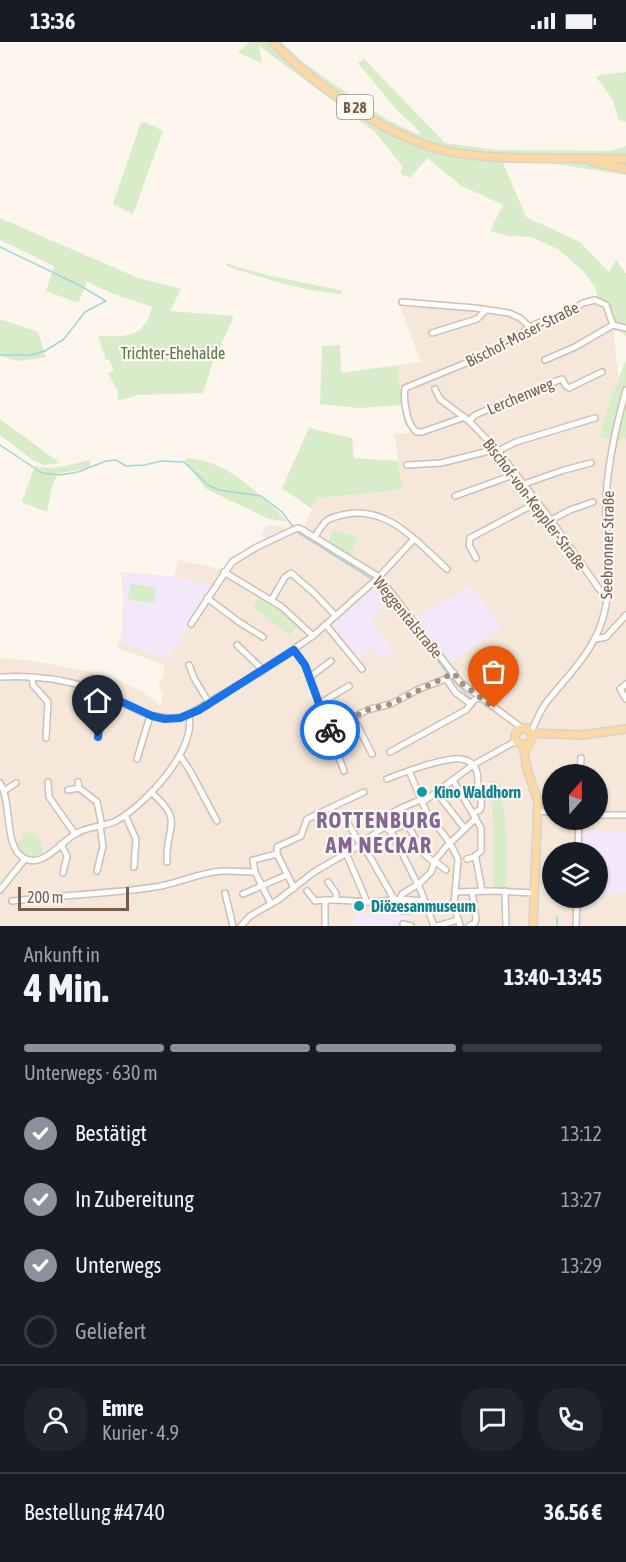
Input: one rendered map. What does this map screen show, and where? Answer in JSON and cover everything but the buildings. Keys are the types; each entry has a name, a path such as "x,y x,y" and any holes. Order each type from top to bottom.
{"main road":[{"name":"B 28","path":"273,42 296,64 332,92 383,126 415,141 473,155 624,159"},
{"path":"558,158 626,169"},
{"path":"533,926 537,800 527,769 523,738 548,734 582,735 626,729"}],"street":[{"name":"Bischof-Moser-Straße","path":"467,419 417,432 411,427 404,395 405,388 493,352 530,327 566,314 583,303 595,300 606,305 613,325"},
{"path":"402,302 515,315 530,327"},
{"path":"432,333 477,319 486,310"},
{"path":"545,360 584,343 613,325 626,328"},
{"name":"Lerchenweg","path":"467,419 559,380 562,379 569,388 602,372"},
{"name":"Bischof-von-Keppler-Straße","path":"435,389 440,399 467,419 498,450 538,502 595,584 608,597"},
{"name":"Seebronner Straße","path":"241,926 250,916 384,827 391,814 436,792 472,765 523,738 545,704 579,666 596,639 608,597 610,576 606,499 609,463 614,432 626,390"},
{"path":"407,465 441,463 498,450 516,442 596,418"},
{"path":"524,484 591,463"},
{"path":"455,496 516,474"},
{"path":"476,558 469,545 470,538 538,502"},
{"path":"551,520 593,502"},
{"path":"315,537 326,519 357,513 372,515 391,521 447,569"},
{"name":"Weggentalstraße","path":"191,624 232,562 243,554 300,529 379,578 450,676 456,693 471,704"},
{"path":"0,677 32,677 66,681 103,693 150,716 173,719 189,715 263,670 312,636 379,578 414,539"},
{"path":"224,572 272,599 312,636"},
{"path":"272,599 285,577 291,573 336,616"},
{"path":"207,598 263,637"},
{"path":"596,639 606,637 626,615"},
{"path":"326,625 362,669"},
{"path":"237,645 263,670"},
{"path":"294,650 305,665 310,677 344,771"},
{"path":"310,677 331,661"},
{"path":"189,665 209,703"},
{"path":"329,731 367,710 391,704 450,676"},
{"name":"Weggentalstraße","path":"450,676 513,721 523,738"},
{"path":"32,677 33,685 48,702 46,738"},
{"path":"624,697 620,689 626,684"},
{"path":"319,704 349,686"},
{"path":"98,737 103,693"},
{"path":"390,752 441,726 469,709 471,704 479,698"},
{"path":"0,783 4,791 14,845 18,853 25,859 35,861 42,859 75,834 114,822 151,792 180,756 188,734 189,715"},
{"path":"137,759 150,716"},
{"path":"354,719 372,754"},
{"path":"180,756 187,764 217,821"},
{"path":"387,779 450,758 463,759 472,765 478,776 482,806 435,862 429,874 397,899"},
{"path":"581,758 581,764"},
{"path":"409,771 428,814 463,860"},
{"path":"453,780 482,831 482,851 474,857 463,860"},
{"path":"48,782 49,797 75,834"},
{"path":"4,791 16,783"},
{"path":"68,790 79,785 96,802 103,846 97,871"},
{"path":"151,792 164,804 172,818 167,862"},
{"path":"271,904 255,872 253,860 276,851 280,845 301,836 307,819 364,792"},
{"path":"436,792 465,829"},
{"path":"537,812 542,812"},
{"path":"392,831 428,814"},
{"path":"608,814 626,815"},
{"path":"125,815 136,839 134,867"},
{"path":"314,816 320,822 325,823 343,815 397,899 402,911 425,904"},
{"path":"1,819 8,818"},
{"path":"407,824 425,855 446,870"},
{"path":"369,825 374,833"},
{"path":"384,827 392,831 437,926 459,923 454,905 463,860"},
{"path":"61,844 67,856 63,873"},
{"path":"276,851 294,888"},
{"path":"346,853 367,902"},
{"path":"474,857 478,861 482,891"},
{"path":"0,890 25,859"},
{"path":"12,901 153,888 222,871 255,872"},
{"path":"243,894 287,875"},
{"path":"328,882 336,893 336,899"},
{"path":"307,891 315,901 336,899 367,902 397,899 425,904 454,905"},
{"path":"505,891 506,926"},
{"path":"225,892 233,926"},
{"path":"455,892 534,893"},
{"path":"469,926 475,923 476,919 472,892"},
{"path":"324,900 325,926"},
{"path":"576,926 577,908"},
{"path":"404,924 411,926"}],"shaded area":[{"path":"598,298 611,308 619,382 626,384 626,926 0,926 0,658 34,661 109,676 143,692 160,706 163,693 158,685 164,675 164,665 118,648 124,606 121,572 174,577 178,560 225,570 270,540 261,535 268,525 283,526 292,531 303,528 318,498 403,488 394,434 410,433 409,426 404,425 398,365 421,362 398,301 489,308 516,313 532,323 564,312 589,299"},
{"path":"122,572 177,577 213,587 167,660 121,643 125,606"},
{"path":"378,585 391,601 371,618 393,651 382,661 371,648 357,658 333,625"},
{"path":"470,586 502,627 450,663 415,618"},
{"path":"582,830 626,832 626,892 608,894 608,842 581,842"},
{"path":"398,900 406,912 405,923 397,921 397,926 354,926 353,914 373,915 374,903"}],"green space":[{"path":"250,42 281,42 328,80 388,120 419,135 420,132 396,109 358,63 364,59 445,143 497,150 610,151 626,146 626,175 549,163 503,163 526,217 580,242 609,272 616,260 626,274 626,336 619,331 614,331 611,308 598,298 595,287 583,271 558,249 531,237 509,236 490,231 503,205 462,186 427,158 410,178 401,174 402,166 375,132 259,46 262,64 238,52"},
{"path":"626,72 626,122 619,120 613,100 596,77"},
{"path":"145,122 163,131 133,214 113,203 141,123"},
{"name":"Trichter-Ehehalde","path":"0,218 138,278 181,289 170,311 234,316 213,362 203,393 138,395 118,401 117,390 108,373 114,370 109,359 106,360 98,336 133,334 144,325 152,307 87,282 78,303 46,291 54,266 0,240"},
{"path":"226,263 342,291 342,294 284,284 227,266"},
{"path":"0,319 38,332 46,357 19,361 0,356"},
{"path":"340,345 341,373 398,365 402,405 359,408 320,404 322,346"},
{"path":"626,359 626,439 619,441 600,437 604,419"},
{"path":"0,419 60,463 44,465 34,461 0,435"},
{"path":"309,428 352,438 354,458 398,461 403,488 318,498 312,509 282,488"},
{"path":"186,458 216,465 242,480 288,522 269,519 206,489 185,462"},
{"path":"89,460 91,467 57,474 47,512 22,502 35,466 56,467"},
{"path":"334,530 358,537 350,555 328,541"},
{"path":"130,584 156,587 154,603 128,600"},
{"path":"260,595 274,603 299,624 289,635 253,607"},
{"path":"490,781 500,781 507,848 505,889 493,889 494,826"},
{"path":"30,832 40,841 44,855 31,857 24,854 19,847 17,843 23,839 22,835"}],"waterway":[{"path":"0,247 79,285 106,301 85,312 64,339 45,351 31,355 0,355"},
{"path":"0,445 42,473 60,475 78,472 106,461 116,460 126,466 161,461 184,462 208,485 219,490 261,496 282,512 294,528"},
{"path":"297,532 372,579"},
{"path":"379,585 448,674"},
{"path":"451,678 471,699"},
{"path":"557,917 557,926"}],"way so far":[{"path":"330,730 367,710 391,704 419,689 446,679 454,673 460,682 494,708"}],"place":[{"name":"Kino Waldhorn","path":"422,792"},
{"name":"Diözesanmuseum","path":"359,906"}],"district":[{"name":"ROTTENBURG AM NECKAR","path":"379,832"}],"route":[{"path":"98,737 103,693 156,718 180,718 199,710 294,650 305,665 330,730"}]}
